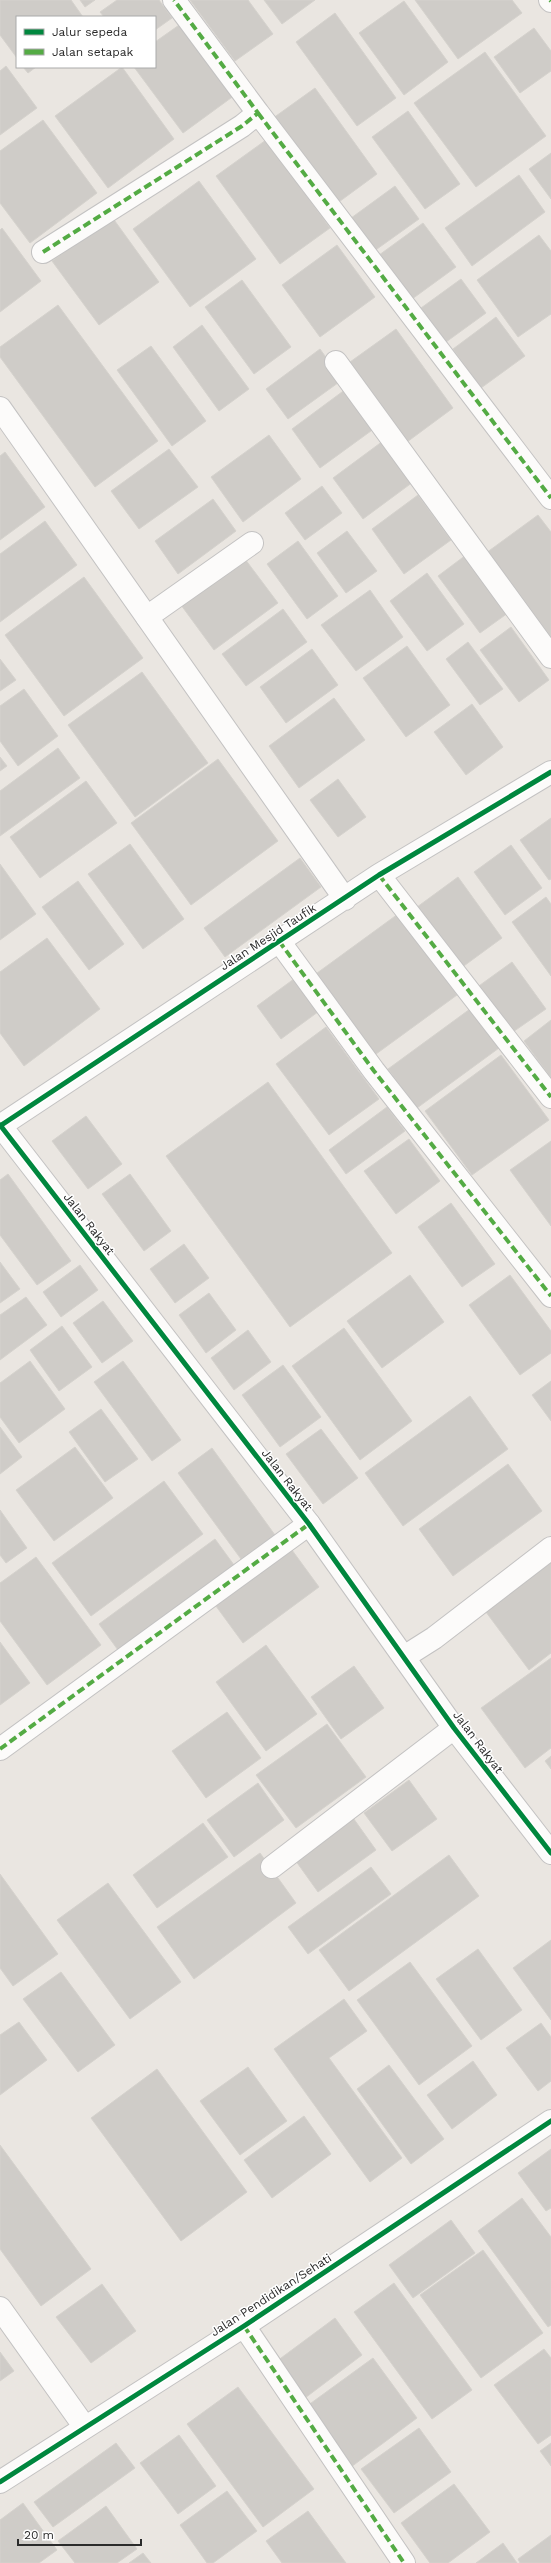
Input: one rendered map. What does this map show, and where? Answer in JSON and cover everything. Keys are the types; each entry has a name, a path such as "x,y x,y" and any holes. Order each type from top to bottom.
{"street":[{"path":"174,0 258,114 551,498"},
{"path":"43,252 242,126 258,114"},
{"path":"336,362 551,657"},
{"path":"0,408 345,899"},
{"path":"147,617 252,543"},
{"name":"Jalan Mesjid Taufik","path":"0,1125 345,899 379,875 551,772"},
{"path":"379,875 551,1097"},
{"path":"279,941 374,1071 551,1296"},
{"name":"Jalan Rakyat","path":"0,1125 309,1524 454,1728 551,1853"},
{"path":"0,1750 309,1524"},
{"path":"404,1657 434,1638 551,1548"},
{"path":"272,1867 454,1728"},
{"name":"Jalan Pendidikan/Sehati","path":"0,2482 84,2426 244,2326 551,2121"},
{"path":"0,2308 84,2426"},
{"path":"244,2326 404,2563"}],"building":[{"path":"0,0 71,0 82,16 16,16 16,57 0,35"},
{"path":"80,0 95,0 85,7"},
{"path":"117,0 159,0 172,18 156,29 156,16 103,16 100,12"},
{"path":"190,0 248,0 273,34 235,61"},
{"path":"264,0 315,0 282,24"},
{"path":"415,0 512,0 522,13 458,59"},
{"path":"404,1 448,62 404,95 359,33"},
{"path":"335,13 396,98 357,126 296,42"},
{"path":"182,23 235,95 183,133 135,68 156,68 156,41"},
{"path":"534,28 551,51 551,71 520,93 494,57"},
{"path":"485,52 546,136 476,187 414,103"},
{"path":"6,66 37,108 0,135 0,71"},
{"path":"24,68 35,68 28,73"},
{"path":"121,68 123,68 174,139 108,188 55,116"},
{"path":"315,88 377,174 332,207 269,121"},
{"path":"408,111 460,184 425,209 372,137"},
{"path":"43,120 97,193 30,243 0,203 0,151"},
{"path":"266,140 330,228 280,264 216,176"},
{"path":"551,153 551,199 529,169"},
{"path":"519,175 545,212 472,266 445,228"},
{"path":"199,181 256,259 190,307 133,229"},
{"path":"395,186 419,219 370,254 347,221"},
{"path":"112,217 159,282 99,325 52,261"},
{"path":"423,223 456,267 408,302 375,258"},
{"path":"2,228 41,281 0,312 0,230"},
{"path":"539,235 551,251 551,314 518,337 477,280"},
{"path":"337,245 375,297 320,337 282,285"},
{"path":"461,279 486,313 446,342 421,308"},
{"path":"242,280 291,347 254,374 205,307"},
{"path":"58,305 158,441 95,487 0,357 0,347"},
{"path":"496,317 525,356 481,388 453,349"},
{"path":"202,325 249,389 219,411 173,347"},
{"path":"396,329 453,408 407,442 350,362"},
{"path":"151,346 206,421 172,446 117,370"},
{"path":"320,349 342,380 288,419 266,389"},
{"path":"346,389 375,428 320,468 292,429"},
{"path":"269,435 301,479 243,522 211,477"},
{"path":"383,441 413,482 363,519 333,478"},
{"path":"169,449 198,487 139,529 111,491"},
{"path":"5,452 45,507 0,540 0,456"},
{"path":"322,486 342,513 305,540 285,513"},
{"path":"418,495 451,540 404,574 372,529"},
{"path":"213,499 236,531 178,574 155,541"},
{"path":"538,515 551,532 551,642 486,553"},
{"path":"45,521 77,565 0,622 0,554"},
{"path":"347,531 377,571 346,593 317,553"},
{"path":"298,541 338,596 307,619 267,564"},
{"path":"466,555 508,613 480,633 438,576"},
{"path":"245,559 278,603 214,650 181,605"},
{"path":"427,573 464,624 427,651 390,601"},
{"path":"84,577 143,658 64,716 5,635"},
{"path":"370,590 403,637 356,671 321,625"},
{"path":"283,609 307,642 246,686 222,654"},
{"path":"511,627 549,680 519,702 480,650"},
{"path":"468,642 503,689 480,705 446,659"},
{"path":"407,646 450,705 406,737 363,678"},
{"path":"312,649 338,685 286,723 260,687"},
{"path":"0,659 16,680 0,691"},
{"path":"142,672 208,763 135,817 68,725"},
{"path":"24,689 58,736 18,766 0,741 0,706"},
{"path":"334,698 365,740 299,788 269,746"},
{"path":"472,704 503,747 466,775 434,732"},
{"path":"58,748 80,778 0,836 0,791"},
{"path":"0,757 7,766 0,771"},
{"path":"218,759 278,841 191,905 131,823"},
{"path":"338,779 366,817 338,837 310,800"},
{"path":"86,781 117,823 40,878 10,837"},
{"path":"551,818 551,879 549,880 520,840"},
{"path":"130,844 184,919 143,949 88,874"},
{"path":"511,845 542,888 505,915 474,872"},
{"path":"300,858 321,887 225,957 204,928"},
{"path":"0,864 36,914 0,940"},
{"path":"458,877 502,938 457,971 413,910"},
{"path":"78,881 124,944 89,970 42,907"},
{"path":"546,897 551,904 551,976 512,922"},
{"path":"398,914 457,995 372,1057 313,976"},
{"path":"47,938 100,1009 24,1066 0,1033 0,972"},
{"path":"512,962 546,1009 510,1034 476,988"},
{"path":"298,976 322,1009 281,1039 257,1006"},
{"path":"470,1009 499,1048 417,1108 388,1069"},
{"path":"551,1020 551,1078 524,1041"},
{"path":"326,1027 379,1099 329,1135 276,1064"},
{"path":"501,1055 549,1120 472,1175 425,1111"},
{"path":"268,1082 392,1253 290,1327 166,1156"},
{"path":"387,1107 405,1131 346,1174 329,1150"},
{"path":"86,1116 122,1164 88,1189 52,1141"},
{"path":"409,1139 440,1181 396,1214 364,1171"},
{"path":"551,1141 551,1226 510,1170"},
{"path":"8,1174 71,1261 37,1285 0,1235 0,1180"},
{"path":"130,1174 171,1231 144,1251 102,1194"},
{"path":"451,1203 495,1264 462,1287 418,1227"},
{"path":"184,1244 209,1278 175,1303 150,1269"},
{"path":"0,1262 20,1289 0,1303"},
{"path":"80,1265 98,1290 61,1317 43,1292"},
{"path":"410,1275 444,1322 382,1368 347,1321"},
{"path":"510,1275 551,1331 551,1353 520,1375 469,1305"},
{"path":"209,1293 236,1330 206,1353 179,1315"},
{"path":"26,1297 47,1325 0,1360 0,1315"},
{"path":"103,1301 133,1341 102,1363 73,1323"},
{"path":"62,1326 92,1367 59,1391 30,1350"},
{"path":"344,1328 412,1421 360,1460 292,1366"},
{"path":"248,1330 271,1362 234,1390 211,1358"},
{"path":"30,1361 65,1409 19,1443 0,1417 0,1383"},
{"path":"123,1361 181,1440 152,1461 94,1382"},
{"path":"283,1365 321,1417 280,1447 242,1395"},
{"path":"551,1381 551,1421 532,1395"},
{"path":"470,1396 508,1449 403,1526 365,1473"},
{"path":"101,1409 138,1459 105,1482 69,1432"},
{"path":"0,1427 22,1457 0,1474"},
{"path":"321,1429 358,1478 323,1504 286,1454"},
{"path":"75,1447 113,1498 54,1541 16,1490"},
{"path":"212,1448 275,1535 241,1559 178,1473"},
{"path":"508,1464 542,1511 453,1576 419,1529"},
{"path":"164,1481 203,1534 91,1616 52,1563"},
{"path":"0,1510 27,1548 6,1563 0,1555"},
{"path":"215,1539 234,1565 118,1650 99,1624"},
{"path":"289,1546 319,1587 243,1643 213,1602"},
{"path":"36,1557 101,1645 47,1685 0,1621 0,1583"},
{"path":"551,1558 551,1653 529,1670 483,1608"},
{"path":"0,1642 30,1683 0,1705"},
{"path":"266,1645 317,1714 266,1751 216,1682"},
{"path":"551,1658 551,1748 525,1768 481,1708"},
{"path":"354,1666 384,1708 341,1739 311,1697"},
{"path":"227,1712 261,1758 206,1798 172,1751"},
{"path":"327,1724 366,1777 296,1828 256,1775"},
{"path":"551,1756 551,1769 545,1761"},
{"path":"409,1780 437,1819 392,1851 364,1813"},
{"path":"258,1783 284,1820 234,1857 207,1820"},
{"path":"351,1815 376,1850 318,1892 293,1857"},
{"path":"203,1823 228,1857 157,1908 133,1875"},
{"path":"260,1853 296,1903 194,1979 157,1927"},
{"path":"449,1855 479,1896 349,1991 319,1950"},
{"path":"371,1867 391,1894 308,1954 288,1927"},
{"path":"0,1874 58,1954 13,1986 0,1968"},
{"path":"108,1883 181,1982 130,2019 57,1920"},
{"path":"551,1940 551,2020 513,1968"},
{"path":"478,1949 522,2010 481,2040 436,1979"},
{"path":"410,1962 472,2046 419,2085 357,2000"},
{"path":"61,1972 115,2045 78,2072 23,1999"},
{"path":"344,1999 367,2031 329,2058 402,2158 370,2182 274,2049"},
{"path":"19,2022 47,2060 0,2095 0,2035"},
{"path":"541,2023 551,2037 551,2081 538,2091 506,2048"},
{"path":"473,2061 497,2095 452,2129 427,2095"},
{"path":"389,2065 444,2139 411,2164 357,2089"},
{"path":"248,2067 287,2121 240,2155 200,2101"},
{"path":"157,2069 247,2192 181,2241 91,2118"},
{"path":"304,2116 331,2154 272,2198 244,2160"},
{"path":"0,2145 91,2269 41,2306 0,2249"},
{"path":"551,2149 551,2208 546,2211 518,2173"},
{"path":"522,2198 551,2237 551,2325 548,2327 478,2231"},
{"path":"451,2220 475,2253 413,2298 389,2265"},
{"path":"483,2250 543,2333 481,2378 420,2295"},
{"path":"394,2283 472,2390 432,2419 354,2312"},
{"path":"102,2284 136,2331 91,2363 56,2317"},
{"path":"335,2318 362,2355 305,2398 277,2361"},
{"path":"544,2349 551,2358 551,2435 538,2444 494,2385"},
{"path":"0,2352 14,2371 0,2381"},
{"path":"373,2358 417,2418 351,2467 307,2406"},
{"path":"238,2387 314,2489 263,2527 187,2424"},
{"path":"419,2428 451,2472 394,2513 361,2469"},
{"path":"179,2435 216,2486 178,2514 140,2463"},
{"path":"116,2443 135,2468 53,2527 34,2502"},
{"path":"551,2443 551,2466 540,2451"},
{"path":"454,2484 490,2532 448,2563 430,2563 401,2523"},
{"path":"227,2491 257,2531 213,2563 207,2563 180,2525"},
{"path":"23,2503 57,2550 39,2563 0,2563 0,2520"},
{"path":"106,2506 137,2549 117,2563 75,2563 58,2541"},
{"path":"308,2511 346,2563 282,2563 266,2541"},
{"path":"551,2535 551,2563 520,2563 518,2559"},
{"path":"503,2543 517,2563 476,2563"},
{"path":"143,2553 151,2563 129,2563"}],"marked path":[{"path":"43,252 242,126 258,113 174,0"},
{"path":"258,113 551,498"},
{"path":"379,875 551,1097"},
{"path":"279,941 374,1071 551,1296"},
{"path":"0,1749 309,1524"},
{"path":"244,2326 404,2563"}],"cycle path":[{"path":"0,1126 379,875 551,772"},
{"path":"0,1125 309,1524 454,1728 551,1853"},
{"path":"0,2482 244,2326 551,2121"}]}
